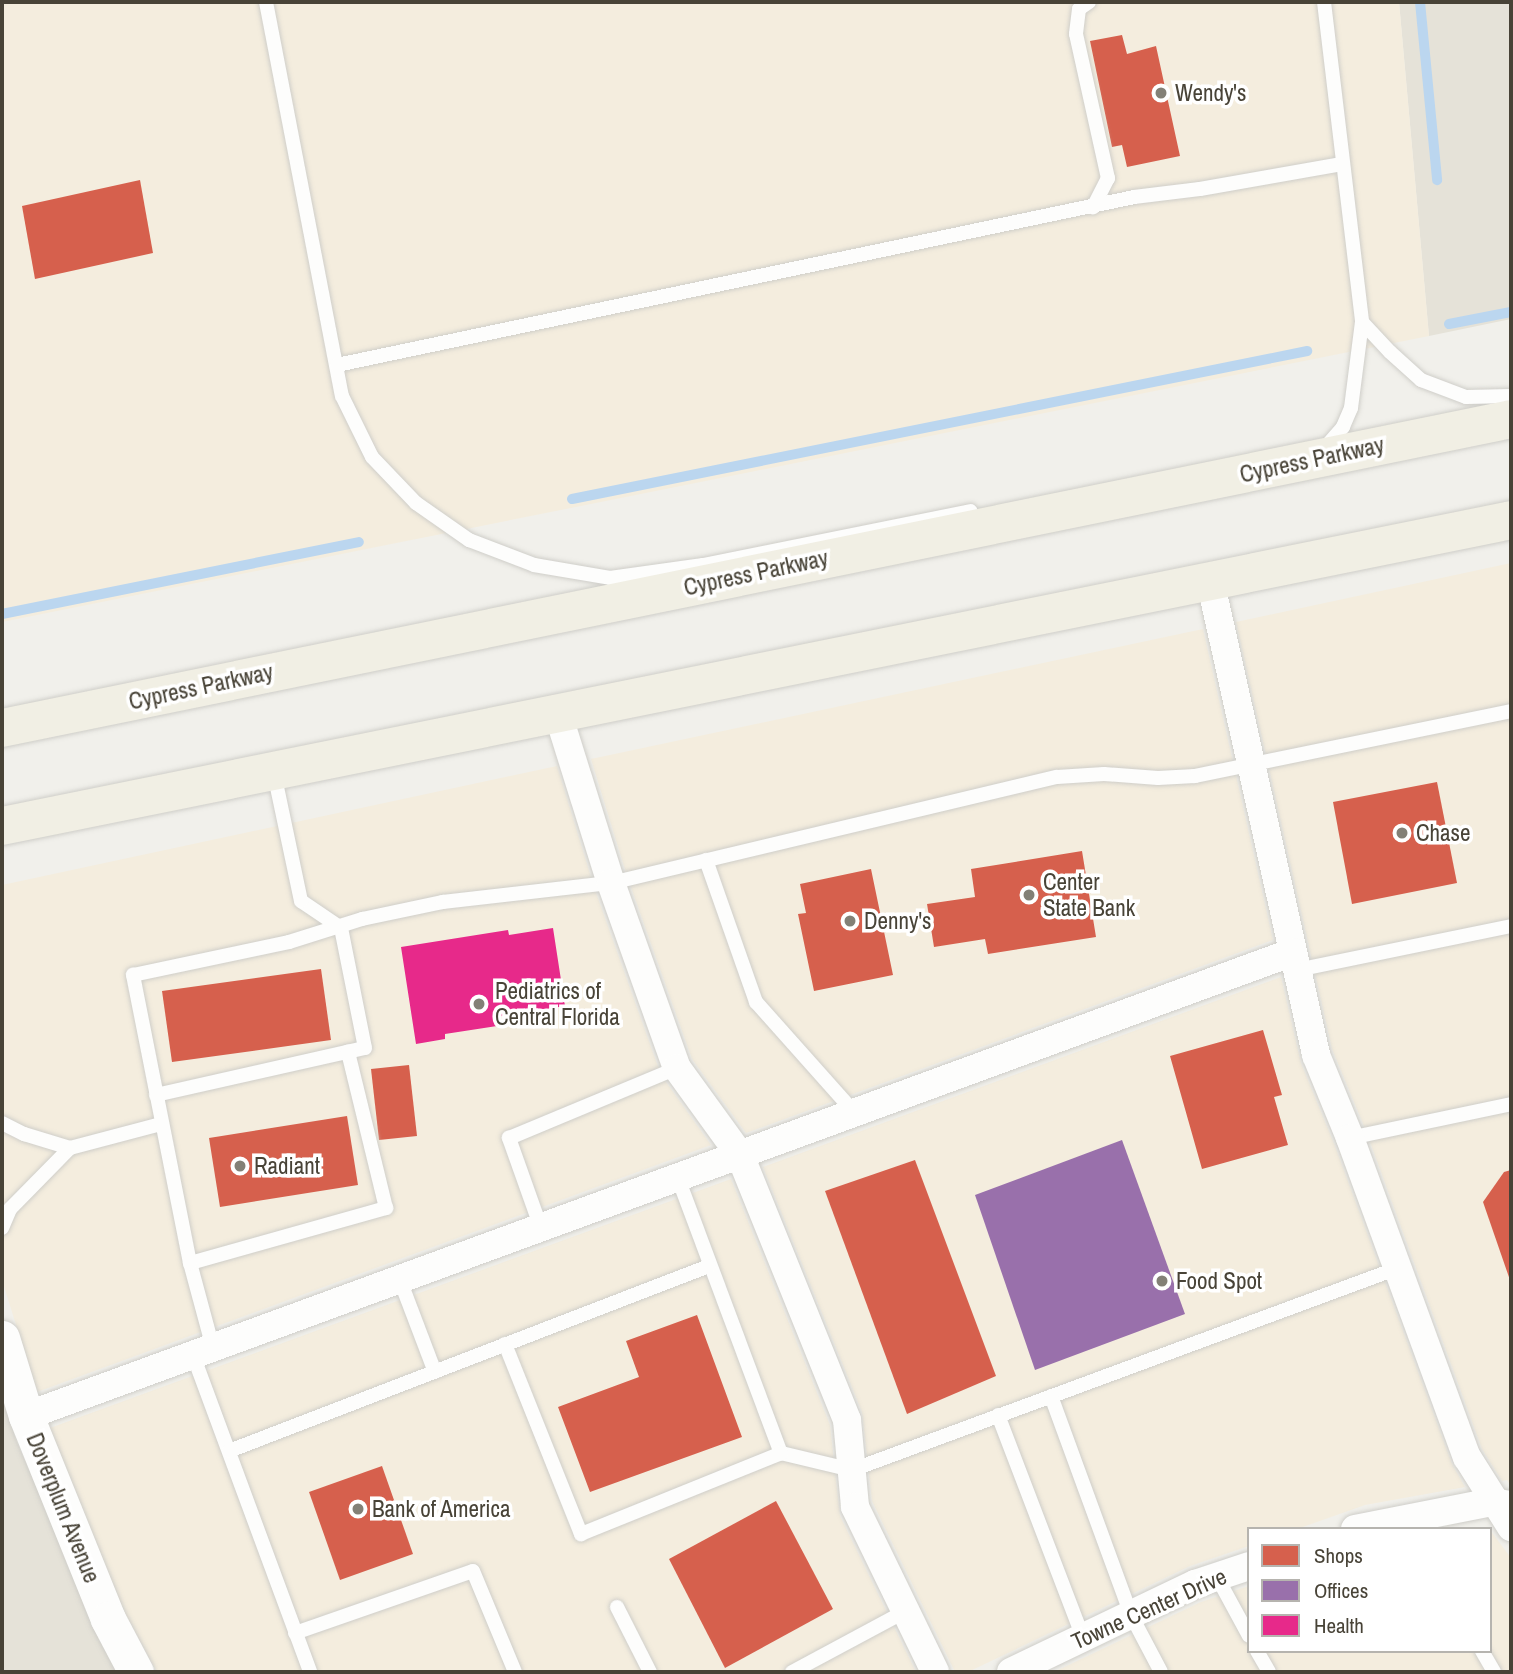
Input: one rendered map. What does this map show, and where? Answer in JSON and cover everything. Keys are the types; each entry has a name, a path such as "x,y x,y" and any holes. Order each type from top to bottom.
{"main road":[{"name":"Cypress Parkway","path":"2,728 1511,419"},
{"path":"2,826 1511,520"}],"street":[{"path":"1210,580 1316,1055 1350,1138 1467,1457 1502,1504 1511,1527"},
{"path":"558,714 611,883 677,1069 740,1155 847,1420 855,1507 935,1672"},
{"path":"26,1416 855,1113 1295,961"},
{"name":"Doverplum Avenue","path":"2,1338 26,1416 108,1619 136,1672"},
{"path":"1373,1527 1409,1523 1502,1504"},
{"name":"Towne Center Drive","path":"1011,1672 1131,1615 1247,1567"}],"lane":[{"path":"266,2 342,396 372,457 416,503 469,540 534,565 610,578 703,565 897,523 984,508"},
{"path":"1089,2 1079,9 1076,34 1108,178 1093,207"},
{"path":"1310,460 1332,442 1351,408 1362,322 1324,2"},
{"path":"337,365 606,306 1134,197 1200,189 1342,164"},
{"path":"1362,322 1390,352 1422,380 1466,397 1511,396"},
{"path":"1020,505 1065,510"},
{"path":"310,1672 229,1451 203,1352 190,1263 133,975 443,902 611,883 1057,777 1104,774 1175,778 1251,765 1511,711"},
{"path":"156,1095 365,1048 341,928 300,901 274,771"},
{"path":"706,860 756,1002 855,1113"},
{"path":"1295,961 1511,926"},
{"path":"190,1263 386,1208 348,1052"},
{"path":"541,1228 509,1138 677,1069"},
{"path":"1350,1138 1511,1104"},
{"path":"2,1123 24,1135 70,1147 161,1124"},
{"path":"2,1228 10,1209 70,1147"},
{"path":"678,1178 780,1454"},
{"path":"229,1451 709,1266"},
{"path":"506,1344 581,1534 780,1454 852,1470 1398,1268"},
{"path":"400,1280 435,1372"},
{"path":"1051,1396 1131,1615 1161,1672"},
{"path":"998,1415 1083,1638"},
{"path":"295,1633 473,1571 514,1672"},
{"path":"1217,1577 1247,1632"},
{"path":"617,1607 650,1672"},
{"path":"792,1672 906,1611"},
{"path":"1258,1653 1269,1672"},
{"path":"1483,1653 1494,1672"}],"shaded area":[{"path":"2,2 1399,2 1429,336 2,622"},
{"path":"1399,2 1511,2 1511,319 1429,336"},
{"path":"1511,563 1511,1486 1507,1480 1502,1481 1482,1449 1366,1131 1332,1049 1236,622"},
{"path":"1203,629 1273,940 746,1133 692,1059 627,876 591,759"},
{"path":"557,766 595,890 661,1075 711,1145 37,1392 2,1280 2,885"},
{"path":"1281,977 1301,1063 1335,1146 1452,1464 1465,1487 1365,1505 1303,1527 1247,1527 1247,1547 1190,1566 968,1672 955,1672 872,1501 862,1412 763,1167"},
{"path":"731,1179 830,1425 840,1516 916,1672 157,1672 123,1610 50,1428"},
{"path":"2,1395 16,1440 117,1672 2,1672"},
{"path":"1492,1533 1511,1558 1511,1672 1054,1672 1201,1602 1247,1587 1247,1653 1492,1653"}],"building: Shops":[{"path":"1122,35 1127,54 1156,46 1180,156 1127,167 1122,145 1112,147 1090,41"},
{"path":"140,180 153,253 35,279 22,206"},
{"path":"1437,782 1457,883 1352,904 1333,802"},
{"path":"1082,851 1096,937 988,954 985,939 934,947 927,904 975,897 971,869"},
{"path":"871,869 893,975 814,991 798,914 806,913 800,884"},
{"path":"321,969 331,1040 172,1062 162,991"},
{"path":"1263,1030 1282,1095 1274,1097 1288,1145 1202,1169 1170,1056"},
{"path":"409,1065 417,1136 379,1140 371,1069"},
{"path":"347,1116 358,1185 220,1207 209,1138"},
{"path":"915,1160 996,1376 907,1414 825,1191"},
{"path":"1511,1170 1511,1283 1483,1202 1504,1172"},
{"path":"697,1315 742,1437 590,1492 558,1407 639,1377 626,1341"},
{"path":"382,1466 413,1554 340,1580 309,1492"},
{"path":"776,1501 833,1609 725,1668 669,1559"}],"building: Offices":[{"path":"1122,1140 1185,1314 1035,1370 975,1195"}],"building: Health":[{"path":"553,928 565,1006 496,1017 497,1026 445,1034 445,1039 416,1044 401,947 508,930 509,935"}],"waterway":[{"path":"1420,2 1437,180"},
{"path":"1449,324 1511,312"},
{"path":"572,499 1307,351"},
{"path":"2,614 359,542"}],"place":[{"name":"Wendy's","path":"1161,93"},
{"name":"Chase","path":"1402,833"},
{"name":"Center State Bank","path":"1029,895"},
{"name":"Denny's","path":"850,921"},
{"name":"Pediatrics of Central Florida","path":"479,1004"},
{"name":"Radiant","path":"240,1166"},
{"name":"Food Spot","path":"1162,1281"},
{"name":"Bank of America","path":"358,1509"}]}
